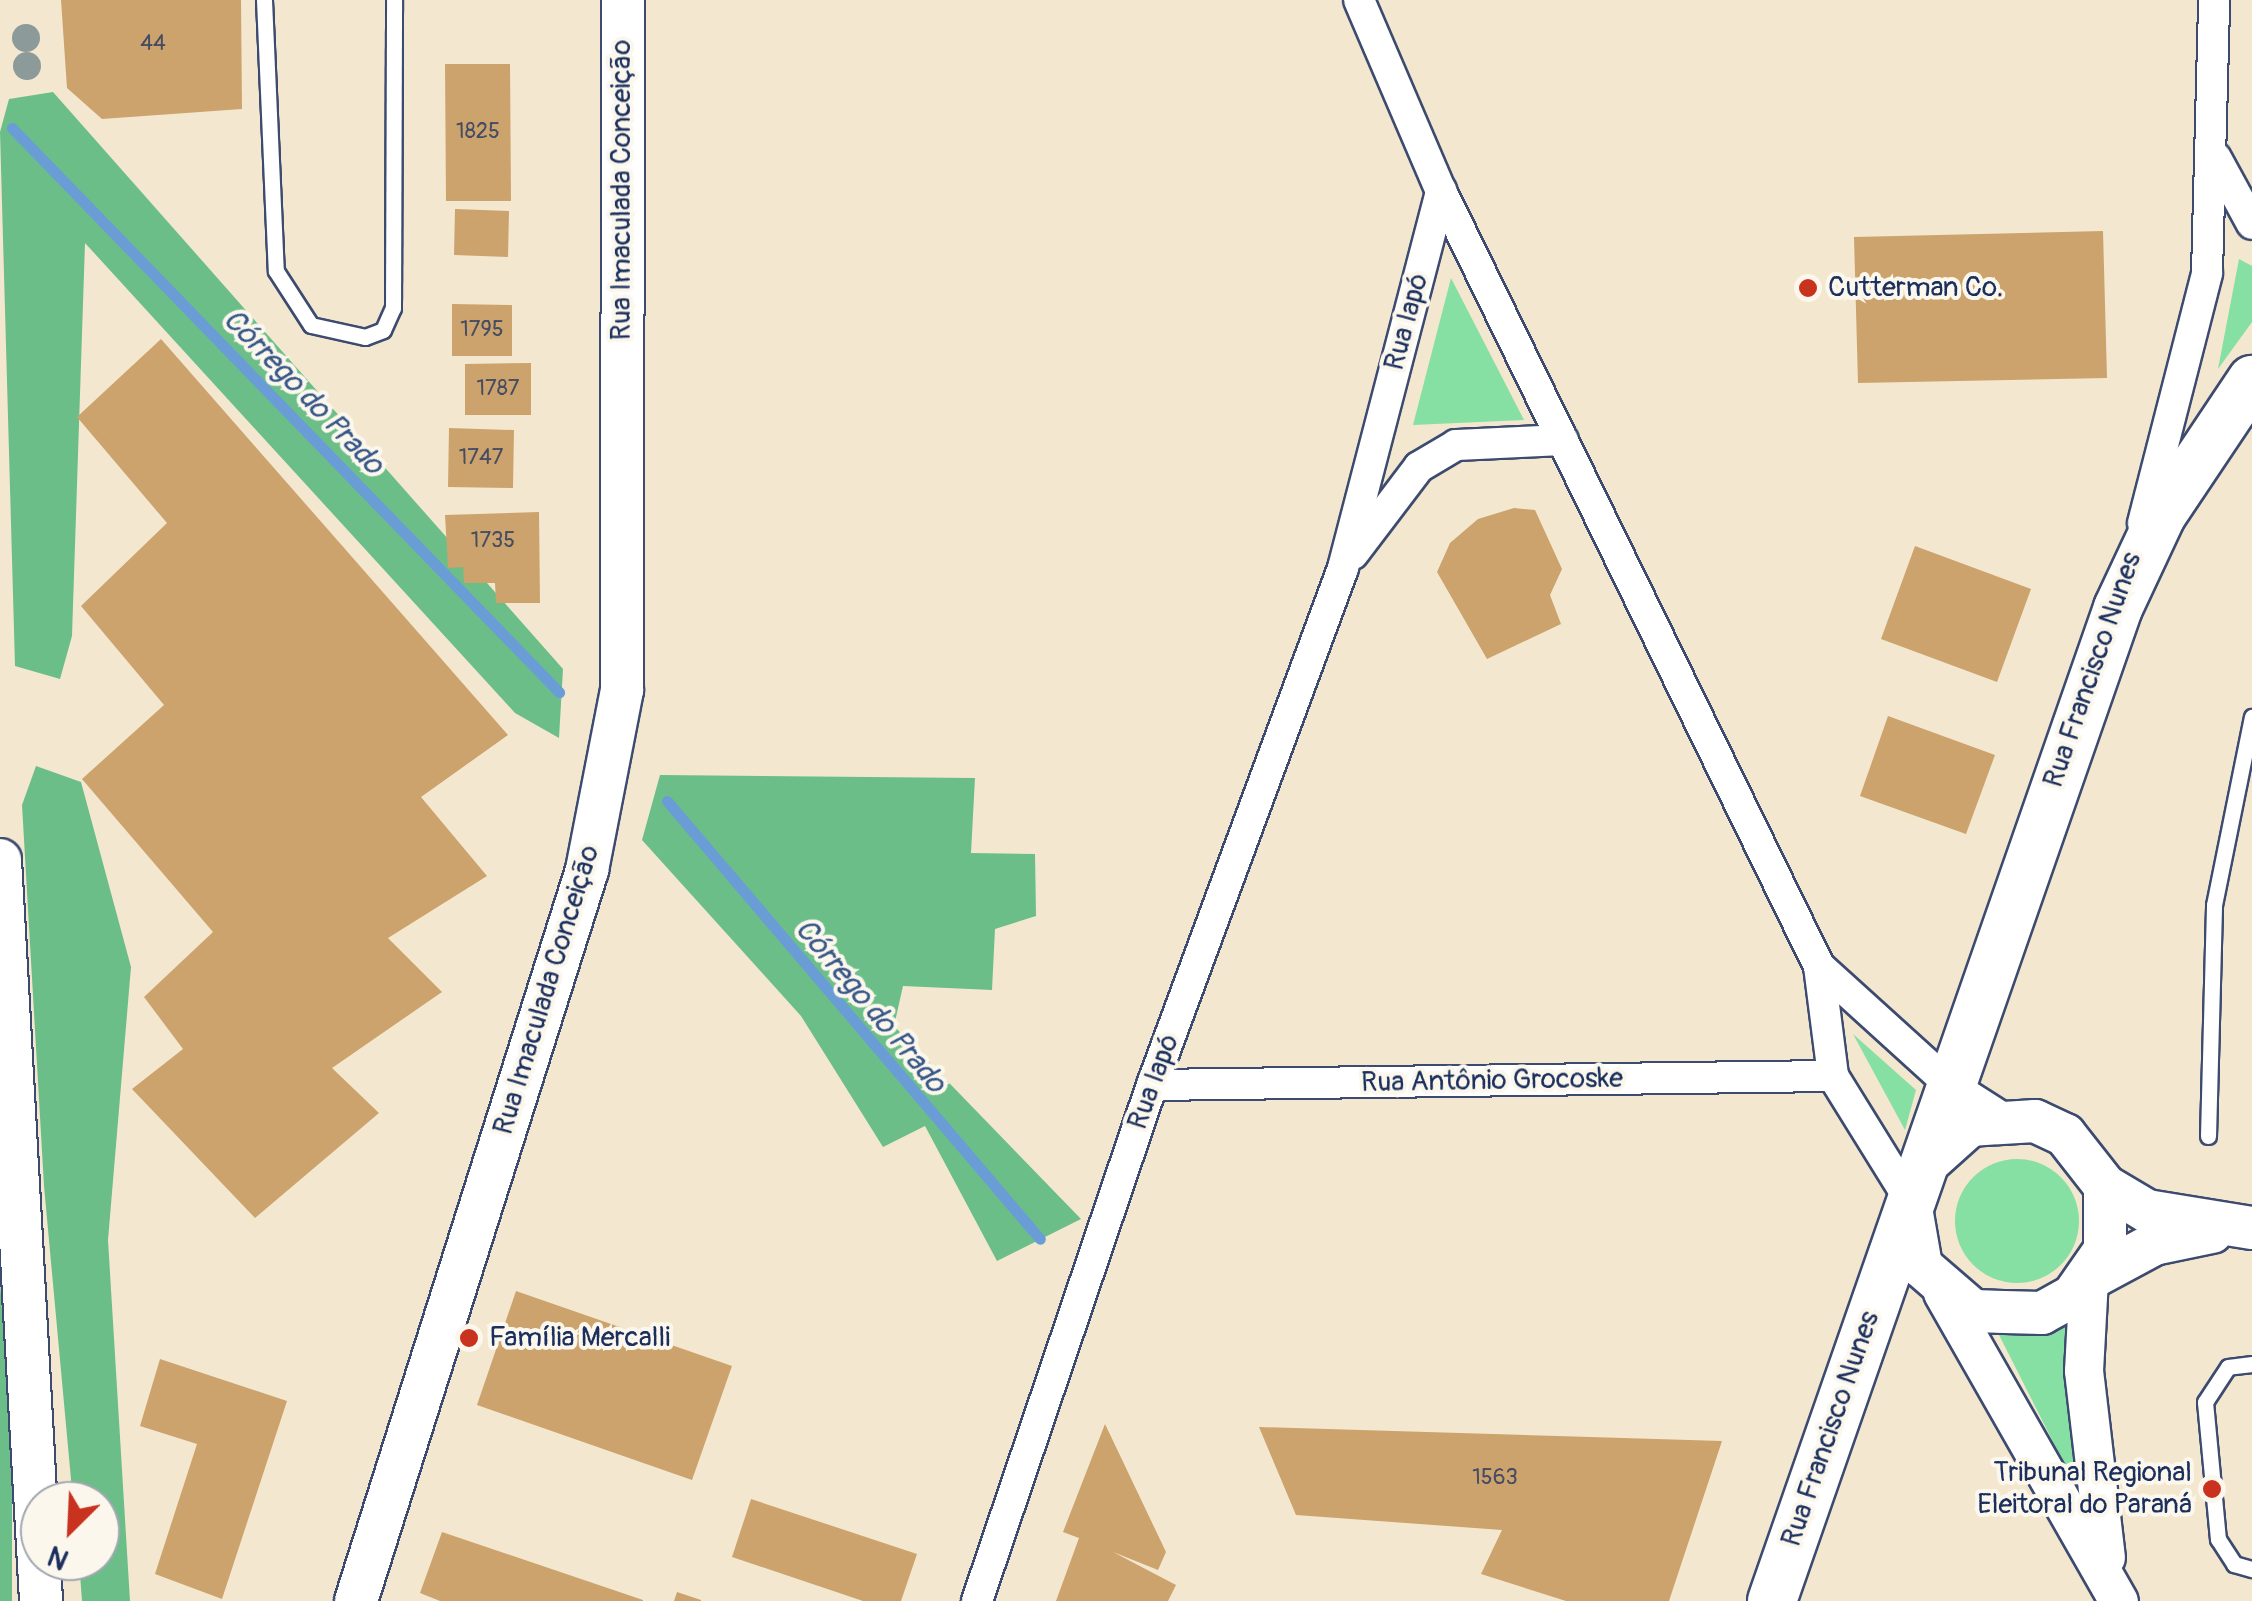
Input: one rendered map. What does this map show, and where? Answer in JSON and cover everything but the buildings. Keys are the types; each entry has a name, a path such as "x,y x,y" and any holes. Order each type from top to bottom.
{"main road":[{"name":"Rua Imaculada Conceição","path":"356,1601 587,870 622,690 623,0"},
{"path":"2118,608 2162,516 2252,380"},
{"name":"Rua Francisco Nunes","path":"1772,1601 1948,1083 2118,608"},
{"path":"0,860 41,1601"},
{"path":"2003,1118 2065,1135 2105,1186 2147,1210 2242,1228 2154,1244 2089,1279 2042,1313 2007,1318 1942,1292 1910,1234 1916,1185 1956,1134 2003,1118"},
{"path":"2089,1279 2110,1218 2105,1186"}],"street":[{"path":"1359,0 1441,191 1819,966 1833,1076 1916,1185"},
{"name":"Rua Francisco Nunes","path":"2118,608 2207,273 2216,158 2214,0"},
{"name":"Rua Francisco Nunes","path":"2216,158 2252,224"},
{"name":"Rua Iapó","path":"977,1601 1152,1085 1342,568 1441,191"},
{"name":"Rua Iapó","path":"1342,568 1419,467 1444,452 1563,440"},
{"path":"1819,966 1948,1083 2003,1118"},
{"name":"Rua Antônio Grocoske","path":"1152,1085 1833,1076"},
{"path":"2089,1279 2084,1371 2114,1588"},
{"path":"1942,1292 2114,1588"}],"lane":[{"path":"264,0 276,271 311,325 365,337 383,330 393,308 394,0"},
{"path":"2208,1136 2214,904 2252,717"},
{"path":"2252,1364 2228,1367 2204,1402 2218,1539 2234,1564 2252,1570"}],"green space":[{"path":"53,92 563,669 559,738 515,713 85,243 72,636 60,679 15,666 0,132 9,99"},
{"path":"2239,259 2252,266 2252,322 2218,369"},
{"path":"1451,278 1524,420 1413,425"},
{"path":"36,766 81,782 131,967 108,1240 130,1601 82,1601 80,1581 120,1581 120,1481 71,1481 44,1186 22,805"},
{"path":"660,775 975,778 971,853 1035,854 1036,916 995,929 992,990 903,986 894,1026 1081,1219 997,1261 925,1126 883,1147 801,1016 642,840"},
{"path":"1853,1034 1916,1090 1905,1130"},
{"path":"2017,1159 2041,1164 2061,1177 2074,1197 2079,1221 2074,1245 2061,1265 2041,1278 2017,1283 1993,1278 1973,1265 1960,1245 1955,1221 1960,1197 1973,1177 1993,1164"},
{"path":"0,1281 12,1452 12,1601 0,1601"},
{"path":"2068,1323 2081,1497 1997,1331"}],"waterway":[{"name":"Córrego do Prado","path":"12,128 559,692"},
{"name":"Córrego do Prado","path":"667,801 1040,1239"}],"place":[{"name":"Cutterman Co.","path":"1808,288"},
{"name":"Família Mercalli","path":"469,1338"},
{"name":"Tribunal Regional Eleitoral do Paraná","path":"2212,1489"}]}
